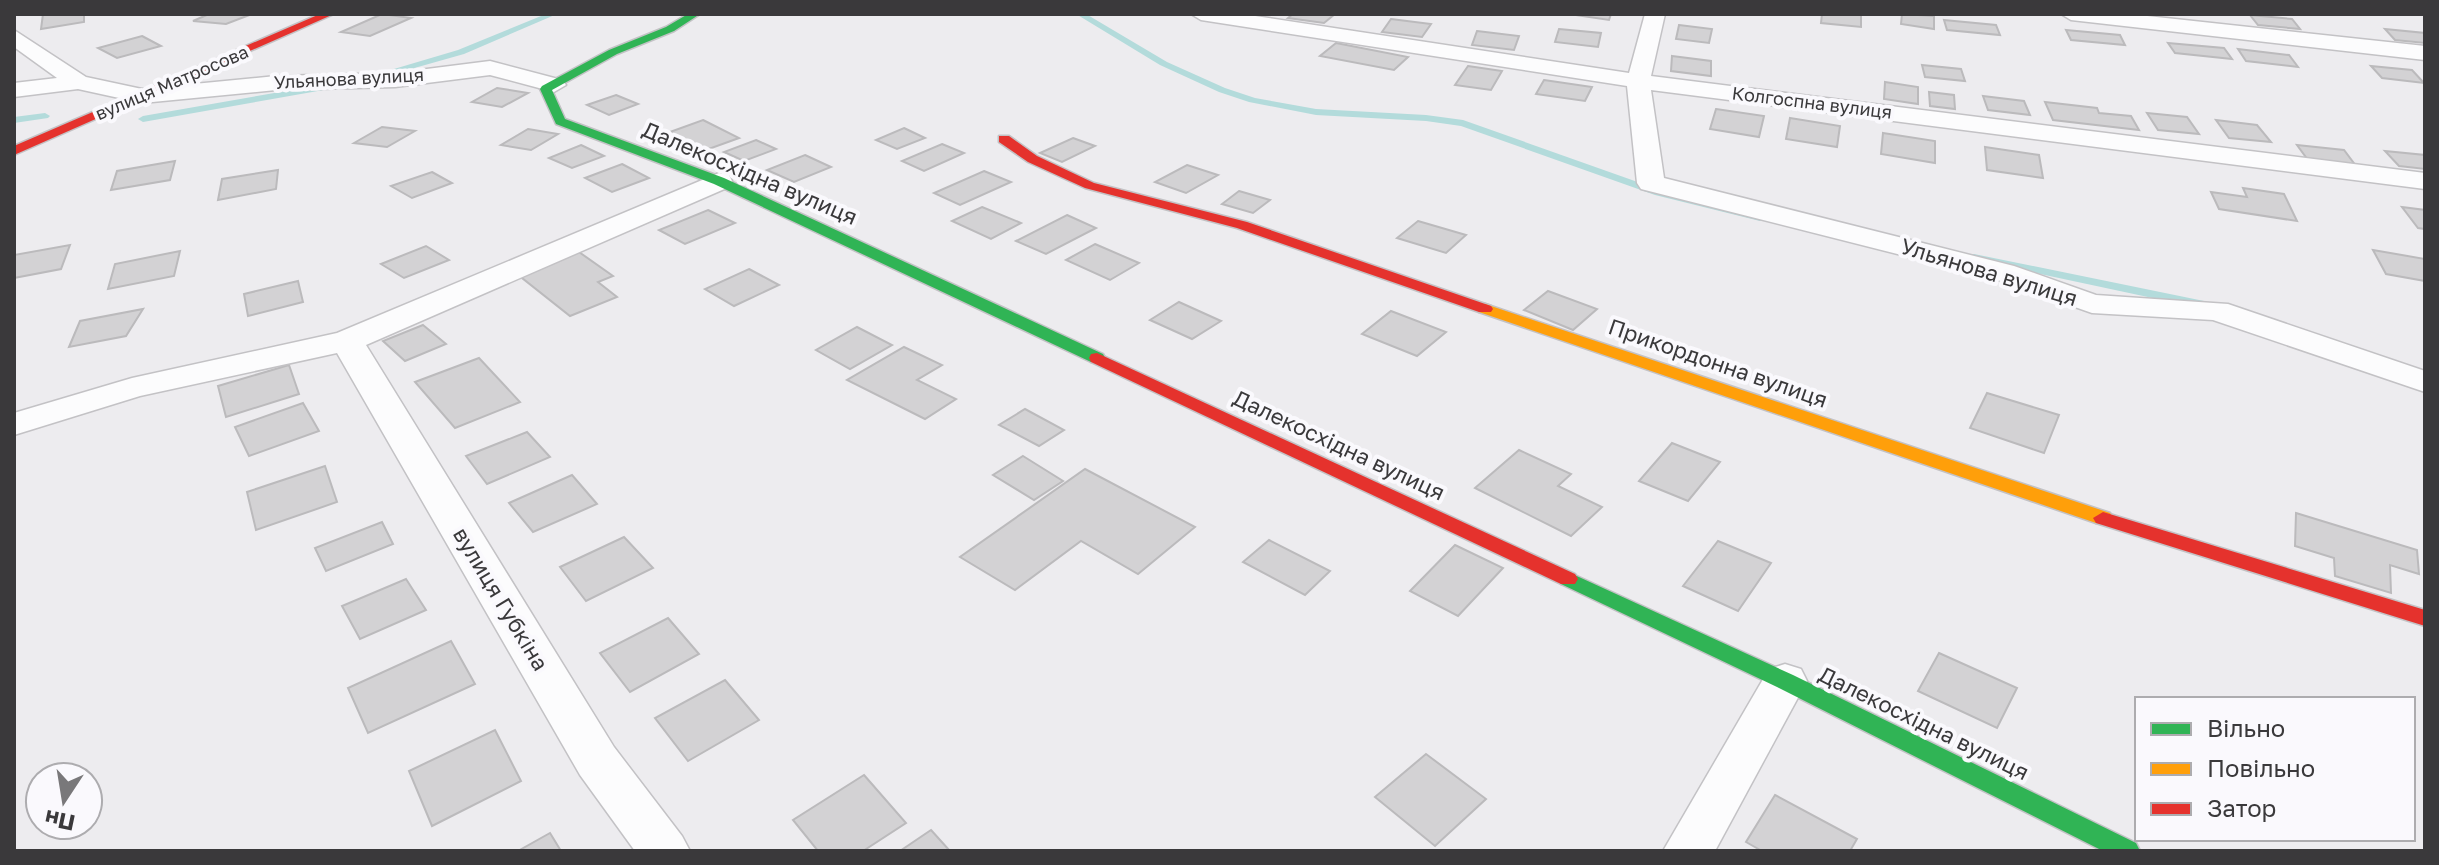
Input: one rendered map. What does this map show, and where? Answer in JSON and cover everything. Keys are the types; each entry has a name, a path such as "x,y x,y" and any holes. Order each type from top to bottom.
{"street":[{"name":"вулиця Матросова","path":"14,151 329,14"},
{"path":"554,85 613,52 670,29 695,14"},
{"name":"Колгоспна вулиця","path":"1201,14 1638,81 2425,181"},
{"path":"1638,81 1655,14"},
{"path":"2071,14 2425,53"},
{"path":"14,37 78,82"},
{"name":"Ульянова вулиця","path":"78,82 142,96 276,83 395,80 490,68 554,85"},
{"name":"Ульянова вулиця","path":"1638,81 1651,183 2003,272 2092,304 2217,311 2425,382"},
{"path":"14,90 78,82"},
{"name":"Далекосхідна вулиця","path":"554,85 546,89 560,121 719,181 1785,681 2127,851"},
{"name":"Прикордонна вулиця","path":"1004,139 1036,164 1078,184 1241,225 2014,491 2425,618"},
{"path":"14,424 132,388 347,341 719,181"},
{"name":"вулиця Губкіна","path":"347,341 597,761 664,851"},
{"path":"1689,851 1785,681"}],"building":[{"path":"43,14 84,14 84,22 41,29"},
{"path":"209,14 252,14 226,24 193,21"},
{"path":"382,14 411,18 370,36 341,32"},
{"path":"1293,14 1335,14 1324,23 1288,18"},
{"path":"1569,14 1611,14 1609,20"},
{"path":"1822,14 1861,14 1861,27 1821,23"},
{"path":"1902,14 1934,16 1934,29 1901,24"},
{"path":"2250,15 2292,19 2300,29 2258,25"},
{"path":"1391,19 1431,24 1422,37 1382,32"},
{"path":"1944,20 1996,25 2000,35 1947,30"},
{"path":"1679,25 1712,29 1709,43 1676,39"},
{"path":"1559,29 1601,33 1598,47 1555,42"},
{"path":"2385,29 2425,33 2425,43 2395,40"},
{"path":"2066,30 2120,35 2125,45 2071,40"},
{"path":"1477,31 1519,36 1514,50 1472,45"},
{"path":"142,36 161,46 117,58 98,48"},
{"path":"1336,43 1408,57 1394,70 1320,56"},
{"path":"2168,43 2224,48 2232,59 2175,53"},
{"path":"2238,49 2289,55 2298,67 2246,61"},
{"path":"1672,56 1711,61 1711,76 1671,71"},
{"path":"1922,65 1961,69 1965,81 1925,77"},
{"path":"1468,66 1502,71 1491,90 1455,85"},
{"path":"2371,66 2412,70 2424,83 2382,78"},
{"path":"1544,80 1592,87 1585,101 1536,94"},
{"path":"1885,82 1918,87 1918,104 1884,99"},
{"path":"497,88 528,93 502,107 472,102"},
{"path":"1929,92 1954,95 1955,109 1930,106"},
{"path":"616,95 638,104 609,115 587,105"},
{"path":"1983,96 2024,101 2030,115 1988,110"},
{"path":"2045,102 2097,108 2099,113 2131,116 2139,130 2053,120"},
{"path":"1716,109 1764,116 1759,137 1710,129"},
{"path":"2147,113 2187,117 2199,134 2158,130"},
{"path":"1790,118 1840,126 1837,147 1786,139"},
{"path":"703,120 739,138 695,154 659,136"},
{"path":"2216,120 2257,125 2271,142 2229,138"},
{"path":"382,127 415,131 387,147 354,143"},
{"path":"904,128 925,138 897,149 876,140"},
{"path":"528,129 558,134 531,150 501,145"},
{"path":"1883,133 1935,141 1935,163 1881,154"},
{"path":"1073,138 1095,146 1062,162 1040,153"},
{"path":"756,140 776,149 744,161 724,152"},
{"path":"942,144 964,153 924,171 902,161"},
{"path":"581,145 604,156 572,168 549,158"},
{"path":"2297,145 2344,150 2356,166 2308,160"},
{"path":"1985,147 2039,155 2043,178 1987,170"},
{"path":"2385,151 2425,155 2425,169 2399,166"},
{"path":"805,155 831,167 794,182 767,170"},
{"path":"175,161 170,180 111,190 117,171"},
{"path":"622,164 649,178 612,192 585,178"},
{"path":"1187,165 1218,175 1186,193 1155,182"},
{"path":"278,170 276,189 218,200 222,179"},
{"path":"984,171 1011,182 960,205 934,193"},
{"path":"432,172 452,183 412,198 391,186"},
{"path":"2243,188 2284,194 2297,221 2219,209 2211,192 2247,197"},
{"path":"1239,191 1270,200 1253,213 1222,204"},
{"path":"982,207 1021,223 991,239 952,221"},
{"path":"2402,207 2425,210 2425,229 2418,228"},
{"path":"708,210 735,223 685,244 659,230"},
{"path":"1067,215 1096,228 1046,254 1016,241"},
{"path":"1418,221 1466,235 1446,253 1397,238"},
{"path":"1095,244 1139,263 1110,280 1066,260"},
{"path":"70,245 61,269 14,278 14,255"},
{"path":"426,246 449,260 404,278 381,264"},
{"path":"2373,250 2425,259 2425,281 2386,274"},
{"path":"180,251 174,276 108,289 115,264"},
{"path":"579,252 613,276 598,282 617,297 570,316 517,274"},
{"path":"749,269 779,285 734,306 705,289"},
{"path":"298,281 303,302 248,316 244,294"},
{"path":"1548,291 1597,309 1573,330 1524,310"},
{"path":"1179,302 1221,321 1192,339 1150,320"},
{"path":"143,309 126,336 69,347 80,321"},
{"path":"1391,311 1446,332 1417,356 1362,334"},
{"path":"423,325 446,344 405,361 383,341"},
{"path":"857,327 892,345 850,369 816,350"},
{"path":"904,347 942,365 917,380 956,399 925,419 847,380"},
{"path":"479,358 520,402 455,428 415,382"},
{"path":"289,365 299,394 226,417 218,386"},
{"path":"1987,393 2059,415 2044,453 1970,428"},
{"path":"303,403 319,431 249,456 235,427"},
{"path":"1025,409 1064,430 1039,446 999,425"},
{"path":"527,432 550,457 487,484 466,456"},
{"path":"1672,443 1720,462 1688,501 1639,481"},
{"path":"1519,450 1571,474 1558,486 1602,507 1571,536 1475,488"},
{"path":"1023,456 1063,481 1034,500 993,475"},
{"path":"325,466 337,502 256,530 247,492"},
{"path":"1085,469 1195,527 1138,574 1081,541 1015,590 960,557"},
{"path":"572,475 597,504 533,532 509,503"},
{"path":"2296,513 2417,550 2419,574 2390,565 2391,593 2335,576 2334,558 2295,546"},
{"path":"382,522 393,544 326,571 315,548"},
{"path":"624,537 653,568 586,601 560,567"},
{"path":"1269,540 1330,571 1305,595 1243,562"},
{"path":"1718,541 1771,563 1738,611 1683,586"},
{"path":"1455,545 1503,568 1458,616 1410,591"},
{"path":"406,579 426,610 360,639 342,606"},
{"path":"668,618 699,654 630,692 600,653"},
{"path":"451,641 475,684 368,733 348,688"},
{"path":"1939,653 2017,688 1997,728 1918,691"},
{"path":"725,680 759,720 688,761 655,718"},
{"path":"495,730 521,781 432,826 409,771"},
{"path":"1426,754 1486,799 1435,846 1375,797"},
{"path":"864,775 906,823 863,851 818,851 793,820"},
{"path":"1775,795 1857,839 1850,851 1762,851 1746,842"},
{"path":"931,830 950,851 900,851"},
{"path":"550,833 561,851 518,851"}],"waterway":[{"path":"372,77 461,52 553,14"},
{"path":"1080,14 1163,64 1253,100 1316,112 1463,123 1659,193 1760,218"},
{"path":"143,119 332,86"},
{"path":"14,120 45,116"},
{"path":"1974,257 2204,305"}],"traffic: fast":[{"path":"695,14 670,29 613,52 546,89 560,121 719,181 1097,358"},
{"path":"1568,579 1785,681 2127,851"}],"traffic: slow":[{"path":"1485,309 2103,518"}],"traffic: jam":[{"path":"14,151 329,14"},
{"path":"1004,139 1032,159 1090,185 1242,225 1485,309"},
{"path":"1097,358 1568,579"},
{"path":"2103,518 2425,618"}]}
